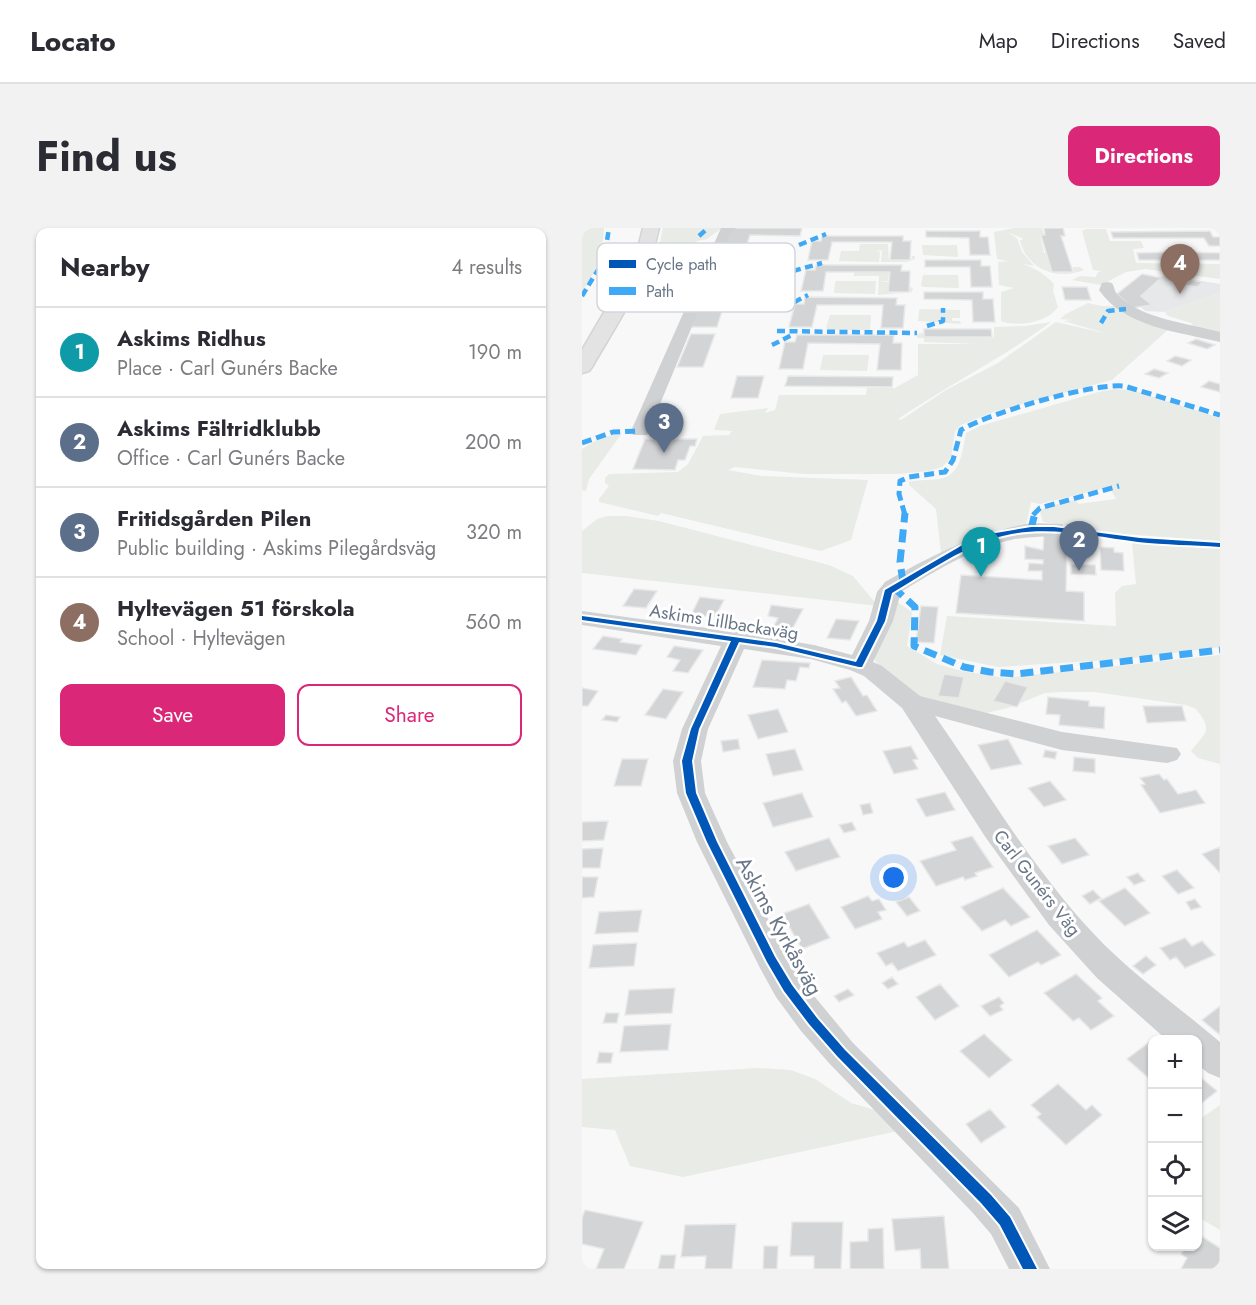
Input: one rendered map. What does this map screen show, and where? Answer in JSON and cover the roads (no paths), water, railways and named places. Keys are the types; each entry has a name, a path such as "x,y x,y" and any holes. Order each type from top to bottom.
{"main road":[{"path":"636,243 638,228"},
{"path":"648,243 651,228"},
{"path":"582,341 599,312"},
{"path":"582,367 613,312"}],"street":[{"path":"720,243 729,228"},
{"path":"1107,286 1110,297 1135,313 1220,337"},
{"path":"640,430 690,312"},
{"path":"859,664 870,646 881,621 888,592 893,587 979,541 1012,532 1054,529"},
{"name":"Askims Lillbackaväg","path":"582,618 814,652 859,664 885,679 911,702 1062,741 1167,754"},
{"name":"Askims Kyrkåsväg","path":"736,639 695,729 687,761 691,793 712,842 771,959 792,994 841,1053 986,1199 1005,1221 1030,1269"},
{"name":"Carl Gunérs Väg","path":"911,702 946,751 995,830 1047,900 1083,943 1185,1035"},
{"path":"1202,1048 1220,1063"}],"place":[{"name":"Hyltevägen 51 förskola","path":"1180,294"},
{"name":"Fritidsgården Pilen","path":"664,453"},
{"name":"Askims Fältridklubb","path":"1079,571"},
{"name":"Askims Ridhus","path":"981,577"}]}
